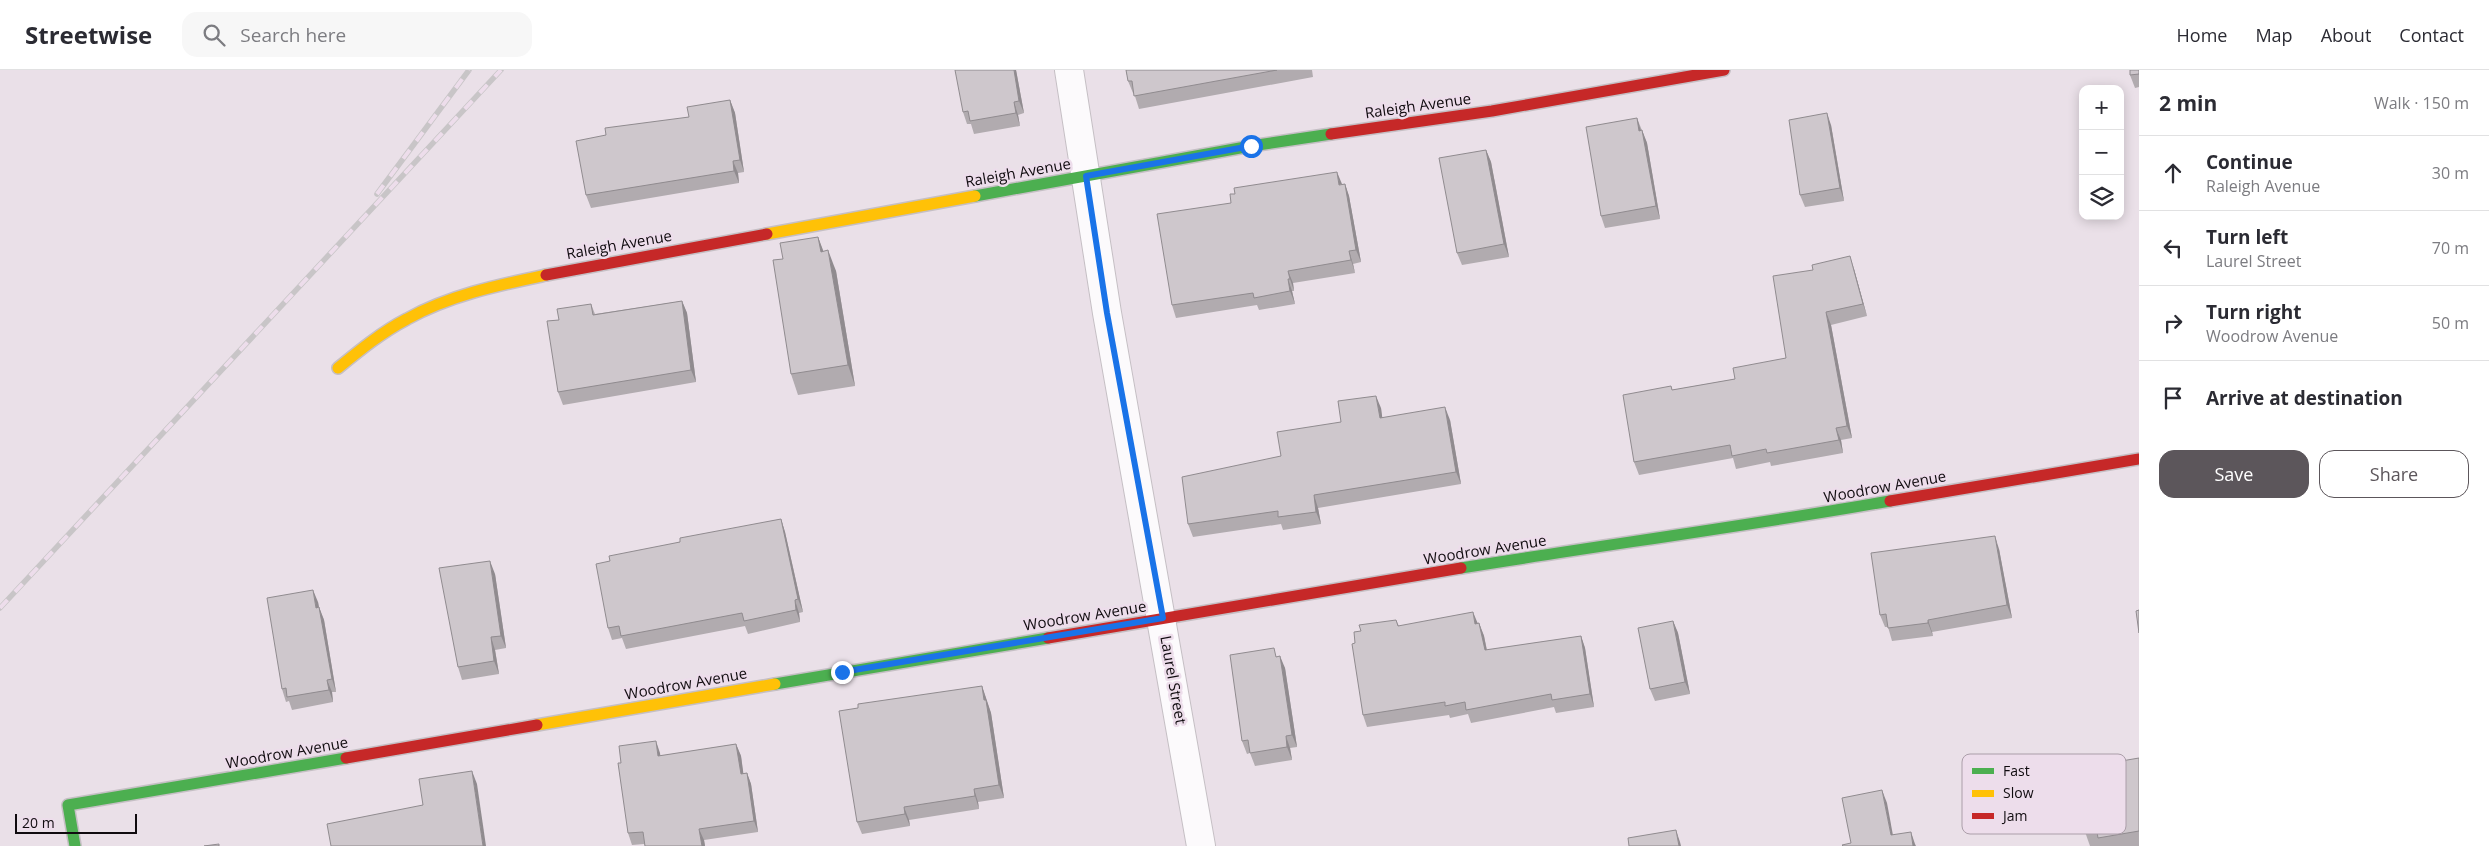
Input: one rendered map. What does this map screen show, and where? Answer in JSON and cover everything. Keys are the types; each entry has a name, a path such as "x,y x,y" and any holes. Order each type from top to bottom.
{"street":[{"name":"Laurel Street","path":"1069,70 1107,313 1163,618 1201,846"},
{"name":"Raleigh Avenue","path":"338,368 371,342 418,314 469,294 566,270 1251,146 1492,111 1724,70"},
{"name":"Woodrow Avenue","path":"75,846 68,805 1583,548 1746,526 2139,460"}],"building":[{"path":"955,70 1014,70 1019,101 1014,102 1016,113 970,121 968,111 963,112"},
{"path":"1126,70 1277,70 1134,96 1132,81 1128,81"},
{"path":"2130,70 2139,70 2139,74 2130,75"},
{"path":"730,100 740,160 733,161 734,171 586,195 576,141 606,135 605,128 689,117 687,107"},
{"path":"1827,113 1840,188 1800,195 1789,120"},
{"path":"1637,118 1639,131 1642,130 1656,206 1601,216 1586,127"},
{"path":"1486,150 1504,244 1457,253 1439,158"},
{"path":"1337,172 1339,185 1345,184 1356,250 1349,251 1351,260 1288,271 1290,291 1254,298 1253,293 1172,305 1157,214 1231,203 1230,194 1235,194 1234,188"},
{"path":"818,237 821,252 828,250 848,365 791,374 773,260 783,259 780,243"},
{"path":"1850,256 1863,304 1826,312 1847,426 1836,428 1839,440 1767,453 1766,449 1732,456 1730,445 1634,462 1623,395 1671,386 1672,390 1735,379 1733,368 1786,358 1773,276 1813,270 1812,265"},
{"path":"682,301 691,370 558,392 547,321 559,320 557,309 591,304 593,315"},
{"path":"1376,396 1380,418 1445,407 1456,472 1314,495 1316,512 1278,517 1278,511 1188,524 1182,477 1281,456 1277,432 1341,422 1338,401"},
{"path":"781,519 798,599 795,600 796,610 744,621 742,613 621,636 619,626 608,628 596,564 610,561 609,556 680,542 680,538"},
{"path":"1995,536 2007,605 1928,620 1928,623 1888,628 1886,614 1880,615 1871,553"},
{"path":"490,561 501,636 491,637 494,661 458,667 439,568"},
{"path":"313,590 316,608 319,607 332,679 327,680 329,690 287,697 286,688 282,689 267,598"},
{"path":"2139,610 2139,633 2136,611"},
{"path":"1473,612 1475,624 1479,623 1485,650 1581,636 1590,694 1552,700 1551,694 1466,710 1465,702 1445,706 1445,702 1363,715 1352,644 1355,643 1354,632 1361,631 1359,625 1396,620 1398,626"},
{"path":"1673,621 1685,682 1650,689 1638,628"},
{"path":"1274,648 1276,657 1280,656 1292,735 1286,736 1287,747 1250,753 1248,740 1242,741 1230,655"},
{"path":"982,686 984,700 986,700 999,785 974,789 975,796 904,807 905,814 857,822 839,711 858,708 858,704"},
{"path":"656,741 658,756 736,744 741,774 747,773 754,821 699,829 702,846 645,846 643,832 628,833 618,763 621,763 619,746"},
{"path":"2139,758 2139,831 2126,833 2126,760"},
{"path":"472,771 483,846 331,846 327,824 423,805 419,779"},
{"path":"1882,790 1891,835 1911,832 1913,846 1843,846 1851,843 1842,798"},
{"path":"1676,830 1679,846 1629,846 1628,838"},
{"path":"2097,834 2121,834 2098,838"}],"railway":[{"path":"377,194 469,70"},
{"path":"0,608 501,70"}],"traffic: fast":[{"path":"975,196 1251,146 1331,134"},
{"path":"1461,568 1890,501"},
{"path":"775,684 1048,638"},
{"path":"75,846 68,805 346,758"}],"traffic: slow":[{"path":"767,234 975,196"},
{"path":"338,368 380,335 440,303 475,292 546,275"},
{"path":"537,725 775,684"}],"traffic: jam":[{"path":"1331,134 1492,111 1724,70"},
{"path":"546,275 767,234"},
{"path":"1890,501 2139,459"},
{"path":"1048,638 1461,568"},
{"path":"346,758 537,725"}],"route":[{"path":"842,672 1163,618 1107,313 1086,176 1251,146"}]}
